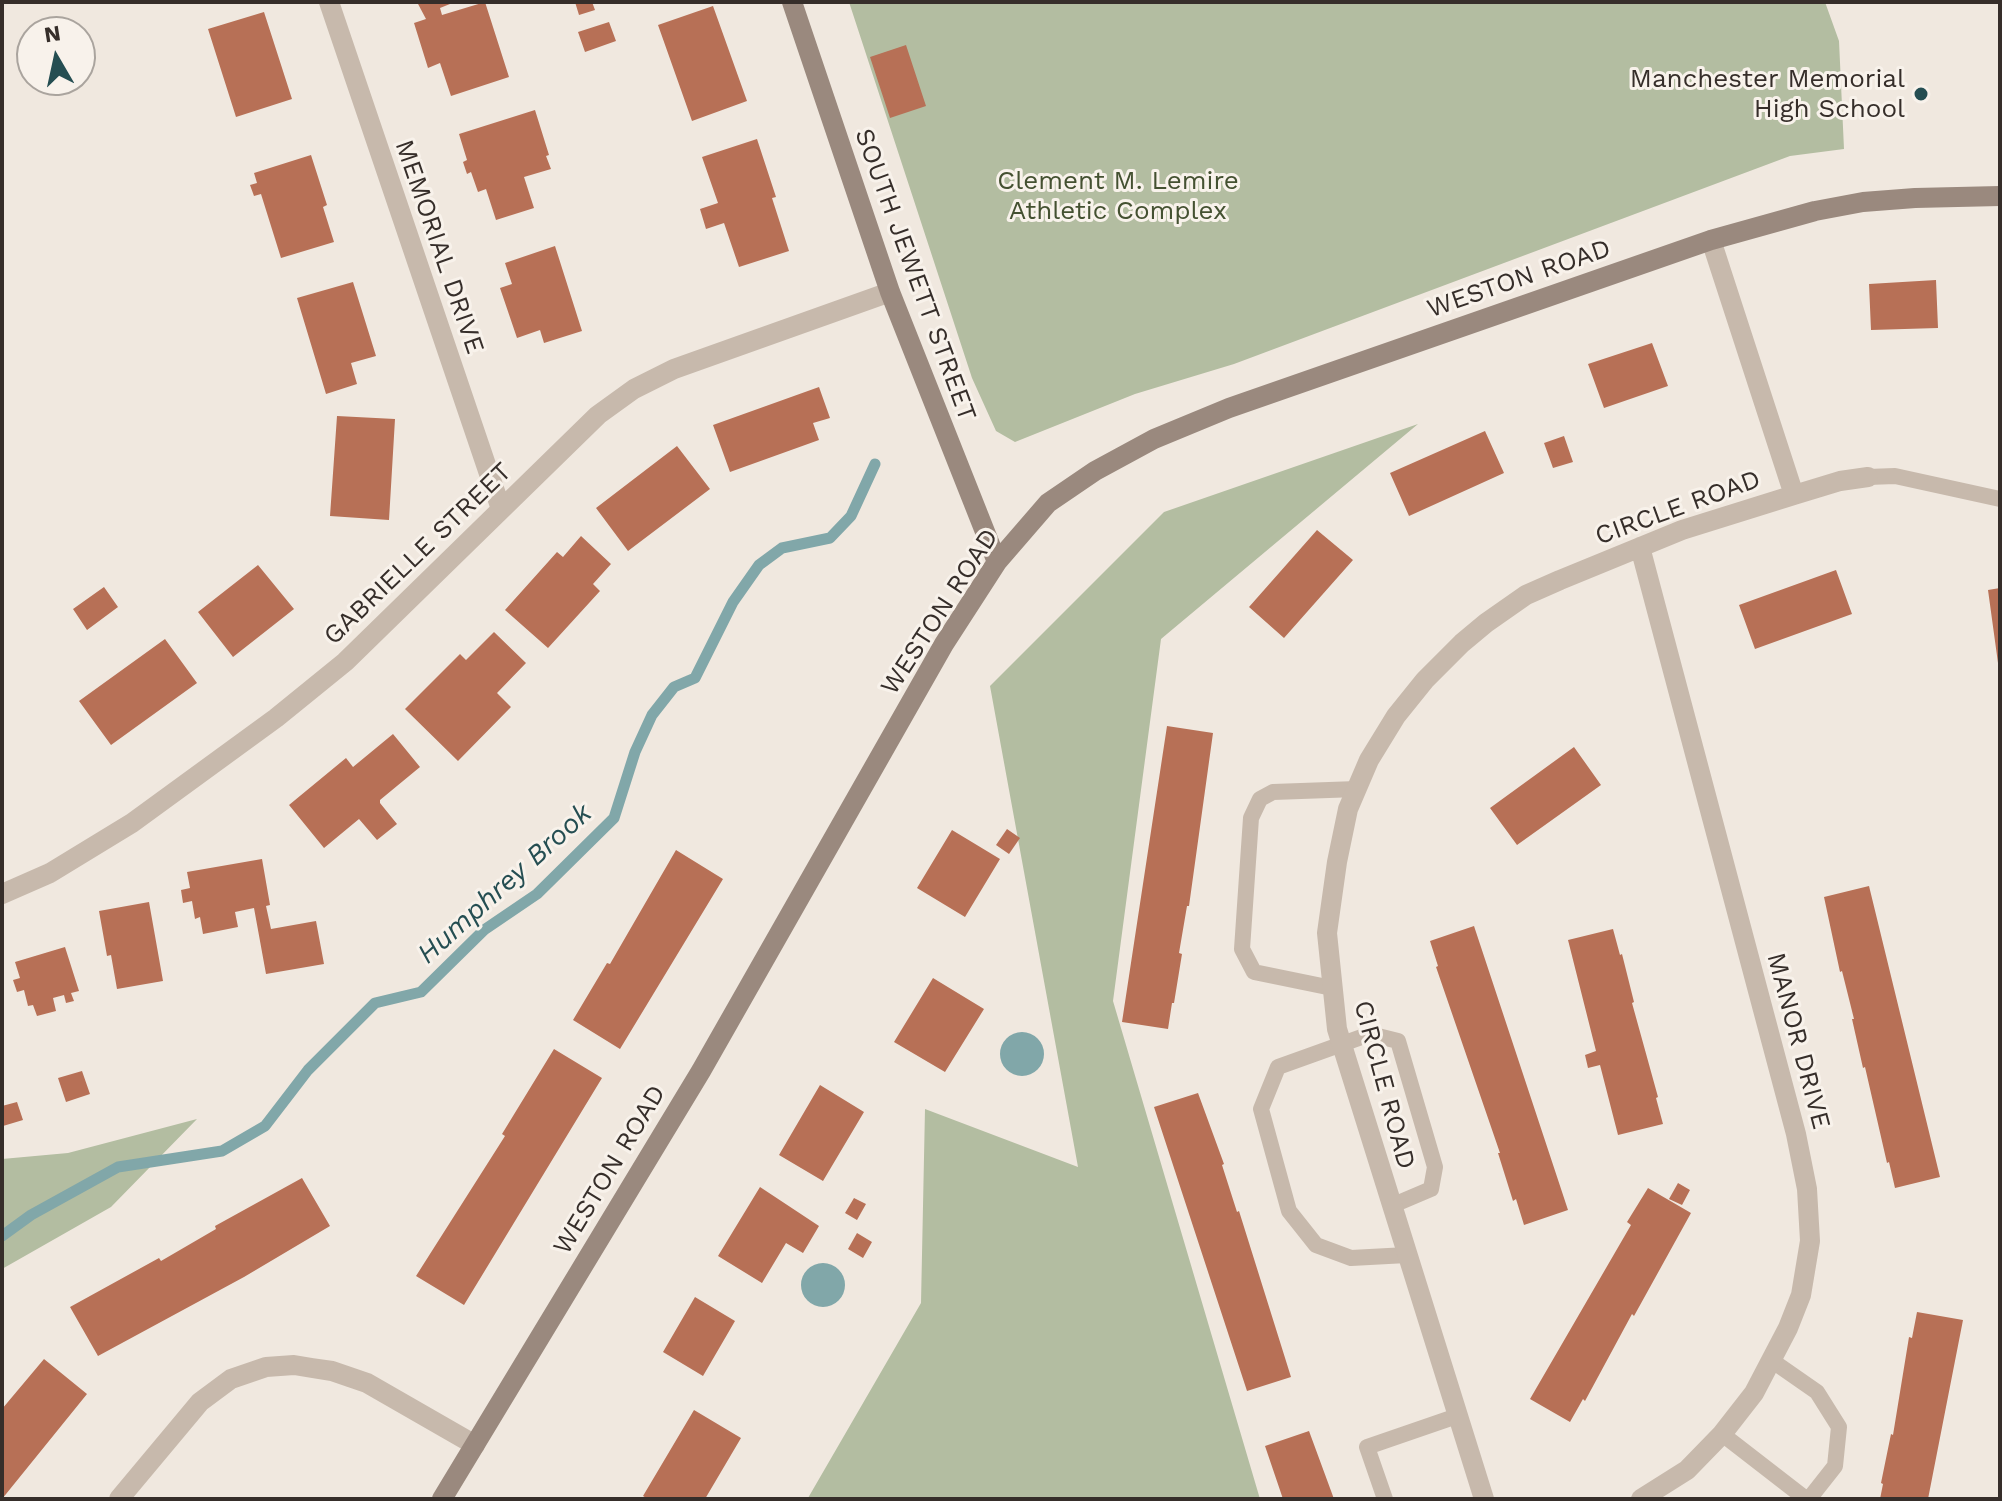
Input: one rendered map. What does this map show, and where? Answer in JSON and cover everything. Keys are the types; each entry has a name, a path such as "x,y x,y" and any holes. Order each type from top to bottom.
{"street":[{"name":"MEMORIAL DRIVE","path":"329,2 501,509"},
{"name":"SOUTH JEWETT STREET","path":"792,2 890,292 997,562"},
{"name":"WESTON ROAD","path":"442,1499 701,1071 944,644 997,562 1048,503 1095,471 1154,439 1229,408 1711,240 1815,211 1863,202 2000,196"},
{"name":"CIRCLE ROAD","path":"1711,240 1794,495"},
{"name":"GABRIELLE STREET","path":"2,894 50,873 132,823 276,718 345,662 598,415 634,389 674,369 890,292"},
{"name":"CIRCLE ROAD","path":"1484,1499 1341,1043 1327,933 1348,809 1369,760 1396,716 1425,680 1462,643 1526,595 1682,530 1840,481 1868,477"},
{"name":"MANOR DRIVE","path":"1640,547 1796,1134 1807,1189 1810,1241 1801,1295 1788,1328 1754,1393 1722,1434 1687,1470 1641,1499"},
{"path":"119,1499 200,1402 231,1379 266,1367 294,1365 332,1371 359,1380 475,1445"}],"lane":[{"name":"CIRCLE ROAD","path":"1868,477 1895,476 2000,499"},
{"path":"1332,988 1254,972 1242,949 1251,818 1260,799 1273,792 1357,789"},
{"path":"1391,1206 1431,1189 1435,1167 1398,1041 1370,1034 1278,1067 1261,1109 1289,1211 1316,1245 1351,1258 1407,1255"},
{"path":"1722,1434 1808,1499 1835,1466 1839,1427 1817,1392 1771,1360"},
{"path":"1385,1499 1367,1447 1457,1416"}],"green space":[{"name":"Clement M. Lemire Athletic Complex","path":"849,2 1825,2 1839,41 1844,149 1790,156 1234,364 1135,394 1015,442 996,431 972,378"},
{"path":"1418,424 1161,639 1113,1001 1260,1499 808,1498 921,1303 925,1109 1078,1167 990,686 1164,512"},
{"path":"197,1119 111,1207 2,1269 2,1159 68,1153"}],"water":[{"path":"1022,1032 1038,1038 1044,1054 1038,1070 1022,1076 1006,1070 1000,1054 1006,1038"},
{"path":"823,1263 838,1270 845,1285 838,1300 823,1307 808,1300 801,1285 808,1270"}],"building":[{"path":"417,2 455,2 440,8 442,15 485,2 509,77 451,96 440,63 428,68 414,23 426,19"},
{"path":"575,2 592,2 595,10 579,15"},
{"path":"713,6 747,101 692,121 658,25"},
{"path":"264,12 292,99 236,117 208,29"},
{"path":"609,22 616,41 585,52 578,32"},
{"path":"906,45 926,106 890,118 870,57"},
{"path":"535,110 551,169 524,177 534,208 496,220 486,189 478,192 471,172 467,174 463,162 467,160 459,134"},
{"path":"757,139 789,251 739,267 724,223 706,229 700,209 718,203 702,157"},
{"path":"311,155 327,205 323,207 334,242 281,258 261,194 254,196 250,185 257,183 254,173"},
{"path":"555,246 582,331 544,343 540,330 517,338 500,288 512,284 505,263"},
{"path":"1936,280 1938,328 1871,330 1869,284"},
{"path":"353,282 376,356 351,363 357,384 326,394 297,298"},
{"path":"1652,343 1668,386 1604,408 1588,364"},
{"path":"819,387 830,418 813,423 819,440 730,472 713,425"},
{"path":"337,416 395,419 389,520 330,516"},
{"path":"1485,431 1504,473 1409,516 1390,473"},
{"path":"1564,436 1573,462 1553,468 1544,443"},
{"path":"677,446 710,489 628,551 596,508"},
{"path":"1317,530 1353,560 1284,638 1249,607"},
{"path":"581,536 611,564 593,584 600,591 548,648 505,610 557,552 563,557"},
{"path":"258,565 294,609 233,657 198,612"},
{"path":"1836,570 1852,614 1755,649 1739,605"},
{"path":"104,587 118,607 87,630 73,609"},
{"path":"2000,588 2000,663 1998,663 1988,590"},
{"path":"494,632 526,663 497,693 511,707 458,761 405,709 460,654 466,660"},
{"path":"165,639 197,683 111,745 79,701"},
{"path":"1167,726 1213,733 1189,906 1179,953 1182,954 1168,1029 1122,1022"},
{"path":"393,734 420,767 380,800 397,824 377,840 359,819 324,848 289,805 346,758 353,767"},
{"path":"1574,747 1601,785 1517,845 1490,808"},
{"path":"1007,829 1020,838 1009,854 996,845"},
{"path":"952,830 1000,859 965,917 917,888"},
{"path":"676,850 723,879 620,1049 573,1020 607,963 610,964"},
{"path":"262,859 271,929 316,921 324,964 266,974 254,908 235,912 238,927 203,934 200,917 195,919 192,901 183,903 181,890 190,888 187,872"},
{"path":"1869,886 1940,1177 1895,1188 1863,1068 1824,897"},
{"path":"149,902 163,981 117,989 99,911"},
{"path":"1474,926 1568,1210 1524,1225 1516,1199 1513,1201 1430,941"},
{"path":"1613,929 1622,954 1663,1124 1618,1135 1600,1065 1588,1068 1585,1055 1596,1051 1568,940"},
{"path":"65,947 79,991 71,993 74,1001 66,1003 64,995 53,998 56,1011 37,1016 33,1005 28,1006 24,990 17,992 13,980 20,978 15,962"},
{"path":"933,978 984,1009 945,1072 894,1042"},
{"path":"554,1049 602,1078 464,1305 416,1276 505,1136 502,1134"},
{"path":"82,1071 90,1094 66,1102 58,1078"},
{"path":"820,1085 864,1112 823,1181 779,1155"},
{"path":"1198,1093 1224,1164 1291,1377 1247,1391 1154,1107"},
{"path":"17,1102 23,1120 3,1126 2,1106"},
{"path":"302,1178 330,1226 244,1277 98,1356 70,1307 159,1258 161,1261 216,1229 215,1226"},
{"path":"1678,1183 1690,1190 1682,1205 1669,1199"},
{"path":"760,1187 819,1226 803,1253 786,1243 762,1283 718,1256"},
{"path":"1648,1188 1691,1213 1585,1401 1583,1399 1570,1422 1530,1399 1631,1225 1627,1222"},
{"path":"854,1198 866,1204 857,1220 845,1213"},
{"path":"857,1233 872,1242 863,1258 848,1249"},
{"path":"695,1297 735,1321 703,1376 663,1352"},
{"path":"1917,1312 1963,1320 1928,1499 1880,1499 1909,1337 1912,1338"},
{"path":"44,1359 87,1394 2,1499 2,1409"},
{"path":"694,1410 741,1438 705,1499 648,1499 643,1496"},
{"path":"1309,1431 1334,1499 1283,1499 1265,1446"}],"waterway":[{"name":"Humphrey Brook","path":"2,1236 31,1215 118,1167 222,1151 265,1126 308,1070 375,1003 421,992 484,930 537,894 614,818 635,752 652,715 674,687 695,678 733,602 759,565 782,548 830,538 851,516 875,464"}],"place":[{"name":"Manchester Memorial High School","path":"1921,94"}]}
